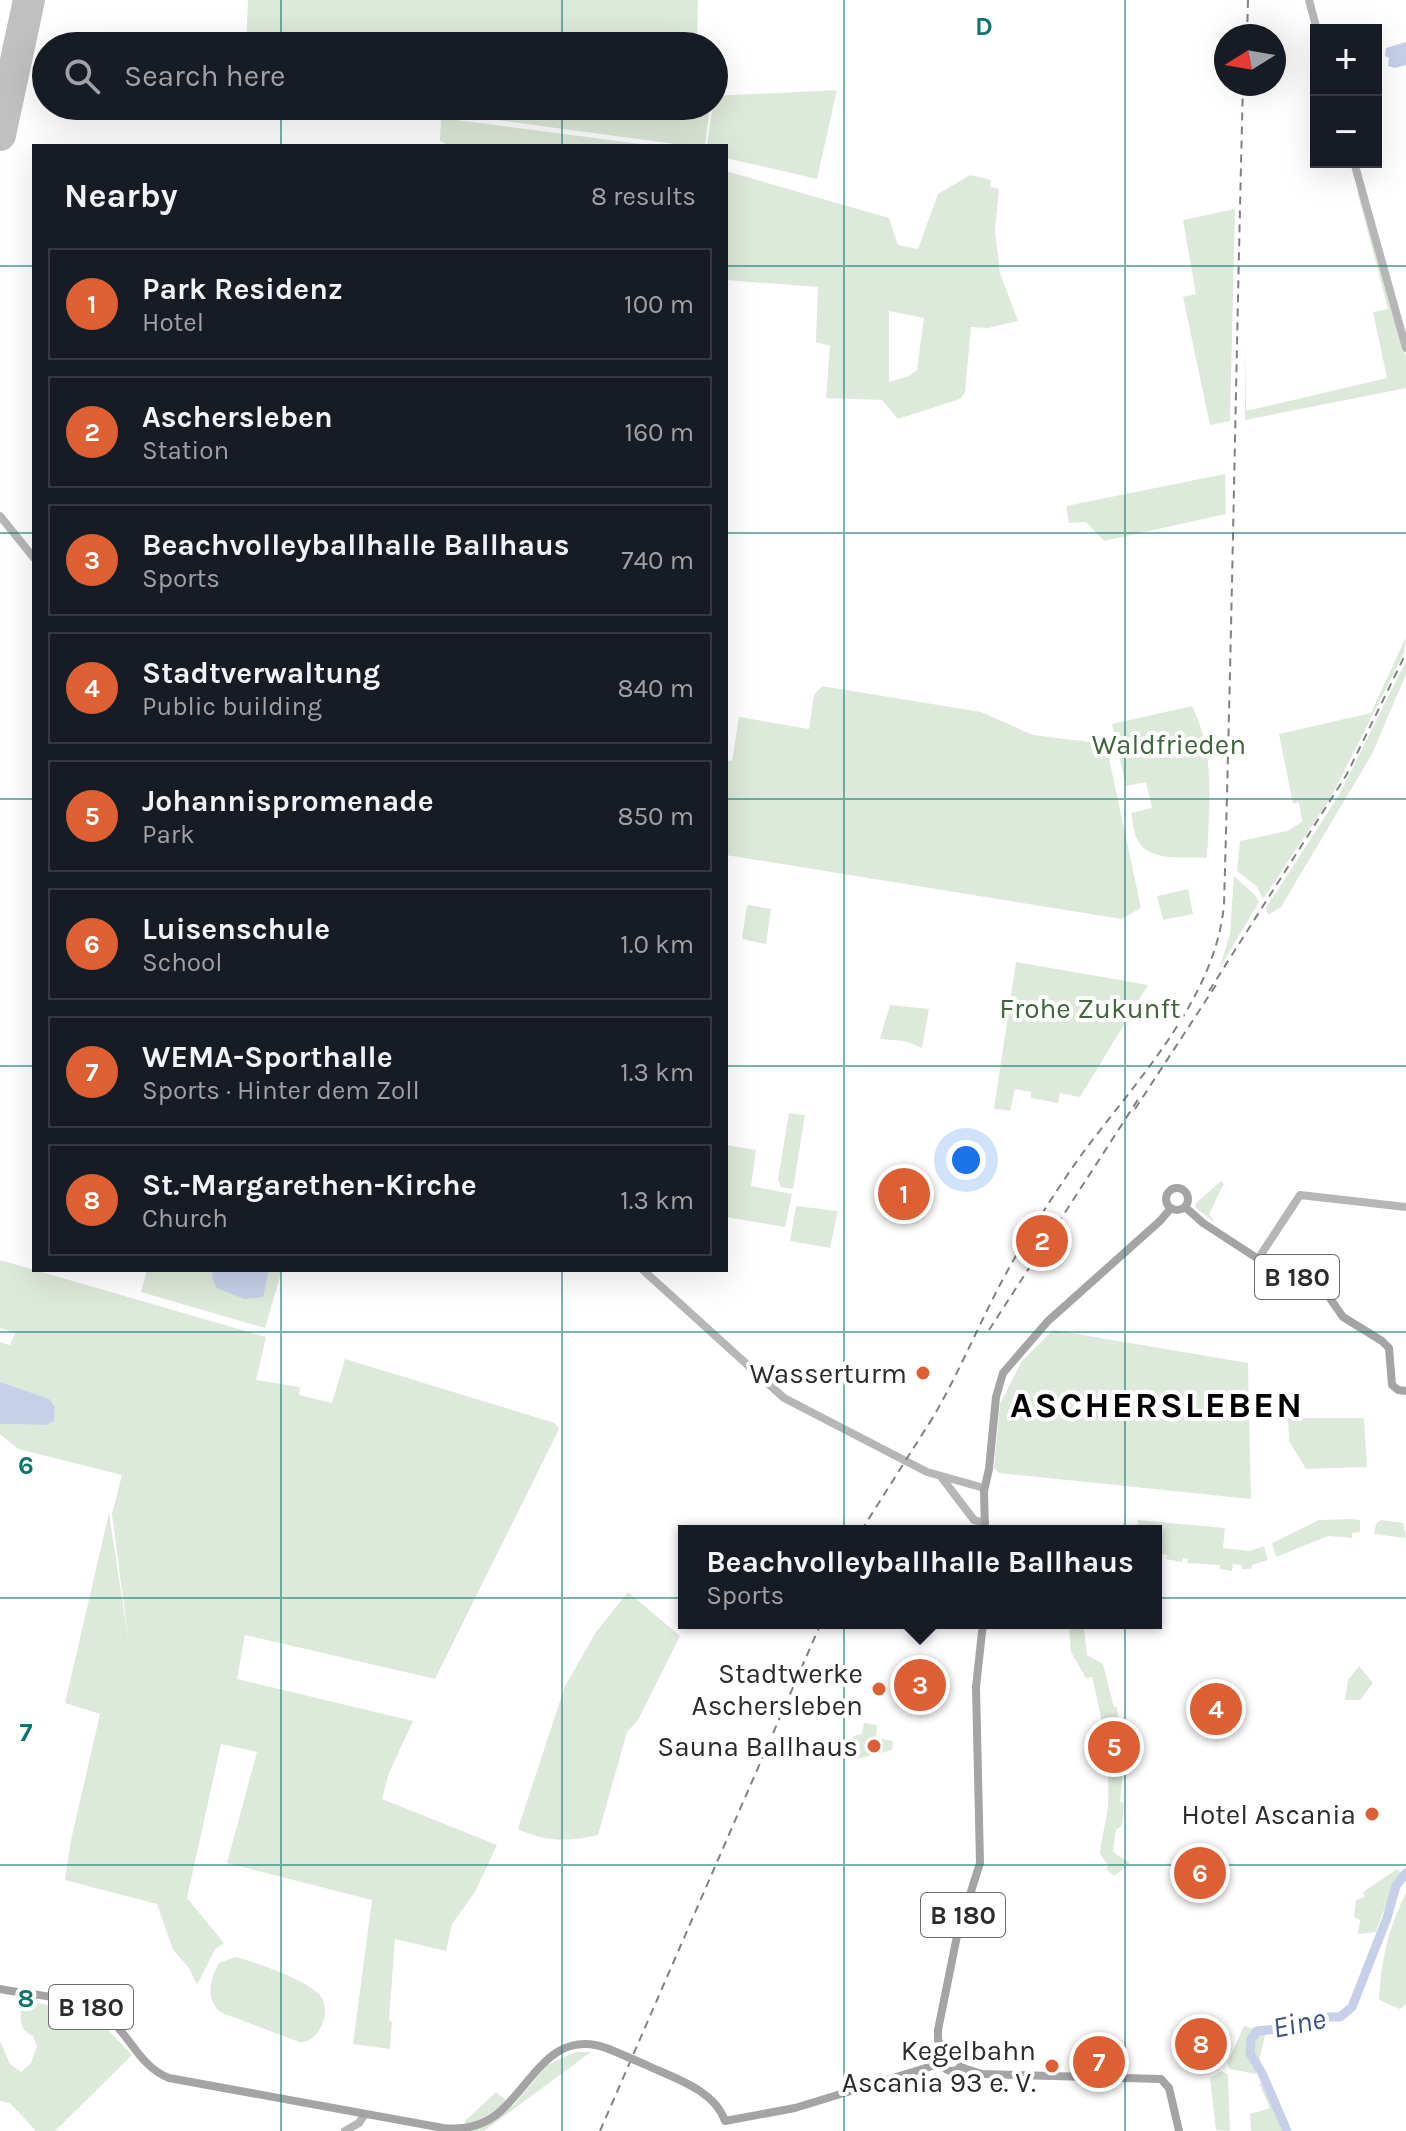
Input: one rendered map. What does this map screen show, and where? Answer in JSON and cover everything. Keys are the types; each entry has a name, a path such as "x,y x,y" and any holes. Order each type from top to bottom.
{"main road":[{"path":"1309,0 1315,24"},
{"path":"1356,168 1406,348"},
{"path":"0,516 32,556"},
{"path":"1177,1188 1187,1194 1185,1207 1179,1210 1171,1208 1167,1196 1177,1188"},
{"path":"1258,1259 1300,1195 1406,1207"},
{"name":"B 180","path":"1185,1207 1278,1271 1322,1287 1343,1317 1385,1343 1390,1351 1391,1382 1396,1389 1406,1391"},
{"path":"985,1525 984,1488 1001,1378 1012,1360 1048,1321 1171,1208"},
{"path":"645,1272 784,1398 941,1478 984,1488"},
{"path":"941,1478 974,1520 982,1525"},
{"path":"954,1493 955,1485 960,1482"},
{"name":"B 180","path":"945,2053 938,2040 938,2030 957,1936 981,1860 976,1682 982,1629"},
{"name":"B 180","path":"0,1989 95,2009 117,2026 151,2068 169,2078 443,2128 468,2127 496,2115 543,2062 557,2052 584,2045 609,2049 705,2094 716,2103 725,2121 795,2108 942,2063"},
{"path":"960,2067 960,2054 951,2050 945,2053 942,2063 949,2071 960,2067 982,2074 1153,2078 1165,2081 1179,2131"},
{"path":"345,2131 359,2123 365,2114"}],"green space":[{"path":"248,0 698,0 697,32 247,32"},
{"path":"837,90 817,179 728,158 728,144 707,144 711,120 728,120 728,95"},
{"path":"441,120 456,120 641,144 447,144 440,141"},
{"path":"498,120 708,120 705,144 675,144"},
{"path":"728,172 889,218 898,245 918,249 938,194 970,175 991,180 990,187 999,189 995,230 1000,273 1018,321 988,328 971,327 965,392 960,399 898,419 882,400 826,398 830,346 816,342 818,287 728,280","holes":["889,311 924,318 917,370 889,382"]},
{"path":"1357,191 1360,192 1406,357 1406,388 1245,420 1245,339 1246,411 1387,378 1373,312 1388,309"},
{"path":"1235,209 1230,421 1210,425 1183,297 1196,294 1183,220"},
{"path":"1225,474 1226,514 1104,541 1086,522 1069,523 1066,506"},
{"path":"1406,637 1404,653 1330,799 1263,899 1257,887 1237,871 1240,841 1287,831 1302,822 1299,802 1293,804 1279,734 1371,713"},
{"path":"1406,661 1406,674 1372,754 1281,907 1268,915 1266,908 1339,795"},
{"path":"822,686 981,712 1033,735 1106,744 1141,908 1121,919 728,855 728,760 732,761 739,717 809,729 814,695"},
{"name":"Waldfrieden","path":"1192,706 1200,724 1208,762 1207,858 1158,855 1142,847 1136,836 1131,813 1152,808 1146,782 1126,786 1112,724"},
{"path":"1234,876 1259,902 1219,969 1230,934"},
{"path":"1188,889 1193,914 1163,920 1157,896"},
{"path":"747,905 771,909 766,944 742,939"},
{"name":"Frohe Zukunft","path":"1016,962 1148,985 1080,1097 1060,1093 1058,1103 1031,1098 1031,1092 1015,1089 1010,1111 994,1109"},
{"path":"890,1005 929,1009 922,1048 905,1041 880,1039"},
{"path":"789,1113 805,1115 793,1189 781,1187 778,1180"},
{"path":"728,1145 756,1150 751,1186 792,1194 785,1227 728,1217"},
{"path":"1221,1181 1224,1184 1209,1214 1215,1223 1195,1207"},
{"path":"796,1206 838,1211 830,1248 790,1241"},
{"path":"0,1260 32,1269 32,1272 41,1272 266,1337 256,1380 300,1387 299,1395 332,1403 345,1359 555,1423 559,1429 435,1679 245,1635 237,1679 413,1721 389,1773 382,1799 497,1845 475,1892 452,1924 446,1951 395,1939 390,2049 353,2044 372,1900 227,1863 257,1752 221,1744 187,1898 224,1943 215,1949 197,1985 189,1968 173,1950 157,1904 65,1880 100,1714 65,1703 109,1513 129,1644 112,1514 122,1475 18,1449 0,1434 0,1424 47,1425 54,1421 55,1407 0,1382 0,1342 10,1345 15,1333 0,1328"},
{"path":"146,1272 281,1272 265,1328 141,1292"},
{"path":"1053,1330 1248,1363 1251,1499 999,1473 994,1468 1000,1404 1022,1361"},
{"path":"1288,1418 1364,1418 1367,1467 1306,1469 1289,1441"},
{"path":"1138,1520 1225,1528 1223,1548 1250,1551 1264,1546 1268,1560 1252,1565 1251,1569 1242,1569 1242,1565 1233,1564 1232,1571 1220,1569 1220,1565 1187,1563 1188,1559 1183,1558 1182,1562 1166,1559 1167,1555 1162,1554 1162,1525 1138,1525"},
{"path":"1319,1520 1360,1520 1360,1532 1352,1533 1352,1538 1328,1536 1276,1557 1272,1543"},
{"path":"1381,1520 1403,1523 1406,1538 1374,1534 1376,1524"},
{"path":"628,1592 680,1636 638,1720 627,1732 598,1835 557,1840 518,1829 565,1686 596,1632"},
{"path":"1069,1629 1083,1629 1087,1655 1103,1664 1114,1707 1117,1707 1124,1763 1120,1802 1124,1802 1122,1825 1116,1830 1113,1852 1130,1863 1114,1876 1106,1869 1108,1865 1100,1854 1108,1788 1102,1724 1092,1677 1086,1678 1071,1652"},
{"path":"1359,1666 1373,1683 1360,1700 1345,1700 1348,1680"},
{"name":"Sauna Ballhaus","path":"864,1723 877,1725 876,1738 893,1741 892,1750 857,1759 853,1736 862,1734"},
{"path":"1397,1869 1403,1875 1376,1932 1358,1934 1360,1920 1354,1917 1356,1900 1365,1897 1363,1892"},
{"path":"1406,1893 1406,2004 1400,2009 1379,2000 1386,1945"},
{"path":"235,1957 293,1978 320,1995 324,2002 324,2017 313,2038 299,2042 220,2012 215,2007 211,1995 213,1975 219,1963"},
{"path":"23,2000 93,2014 132,2055 55,2131 36,2131 10,2103 0,2101 0,2041 10,2064 21,2072 31,2063 37,2046 33,2036 22,2025"},
{"path":"1244,2026 1266,2031 1256,2074 1230,2069 1227,2063"},
{"path":"576,2052 591,2052 484,2131 461,2131 465,2121 496,2092 513,2106 547,2065"},
{"path":"1222,2071 1228,2075 1230,2131 1216,2130 1210,2078"},
{"path":"1259,2083 1270,2085 1289,2131 1251,2131 1250,2114 1270,2108"}],"water":[{"path":"1406,42 1406,65 1388,66 1386,48"},
{"path":"213,1272 269,1272 263,1297 244,1299 217,1288"},
{"path":"0,1382 49,1399 55,1407 54,1421 47,1425 0,1424"}],"waterway":[{"name":"Eine","path":"1287,2131 1250,2053 1251,2039 1257,2031 1290,2028 1318,2017 1340,2017 1352,2007 1387,1918 1396,1886 1406,1873"}],"runway":[{"path":"0,135 29,0"}],"railway":[{"path":"1247,24 1248,0"},
{"path":"929,1424 1022,1246 1074,1165 1170,1037 1190,1005 1218,939 1224,904 1243,96"},
{"path":"1209,991 1347,774 1406,653"},
{"path":"1135,1109 1216,985"},
{"path":"989,1330 1139,1098"},
{"path":"865,1525 935,1414"},
{"path":"600,2131 818,1629"}],"place":[{"name":"Park Residenz","path":"904,1194"},
{"name":"Aschersleben","path":"1042,1241"},
{"name":"Wasserturm","path":"923,1373"},
{"name":"Beachvolleyballhalle Ballhaus","path":"920,1685"},
{"name":"Stadtwerke Aschersleben","path":"879,1689"},
{"name":"Stadtverwaltung","path":"1216,1709"},
{"name":"Sauna Ballhaus","path":"874,1746"},
{"name":"Johannispromenade","path":"1114,1747"},
{"name":"Hotel Ascania","path":"1372,1814"},
{"name":"Luisenschule","path":"1200,1873"},
{"name":"St.-Margarethen-Kirche","path":"1201,2044"},
{"name":"WEMA-Sporthalle","path":"1099,2062"},
{"name":"Kegelbahn Ascania 93 e. V.","path":"1052,2066"}],"district":[{"name":"ASCHERSLEBEN","path":"1157,1404"}]}
